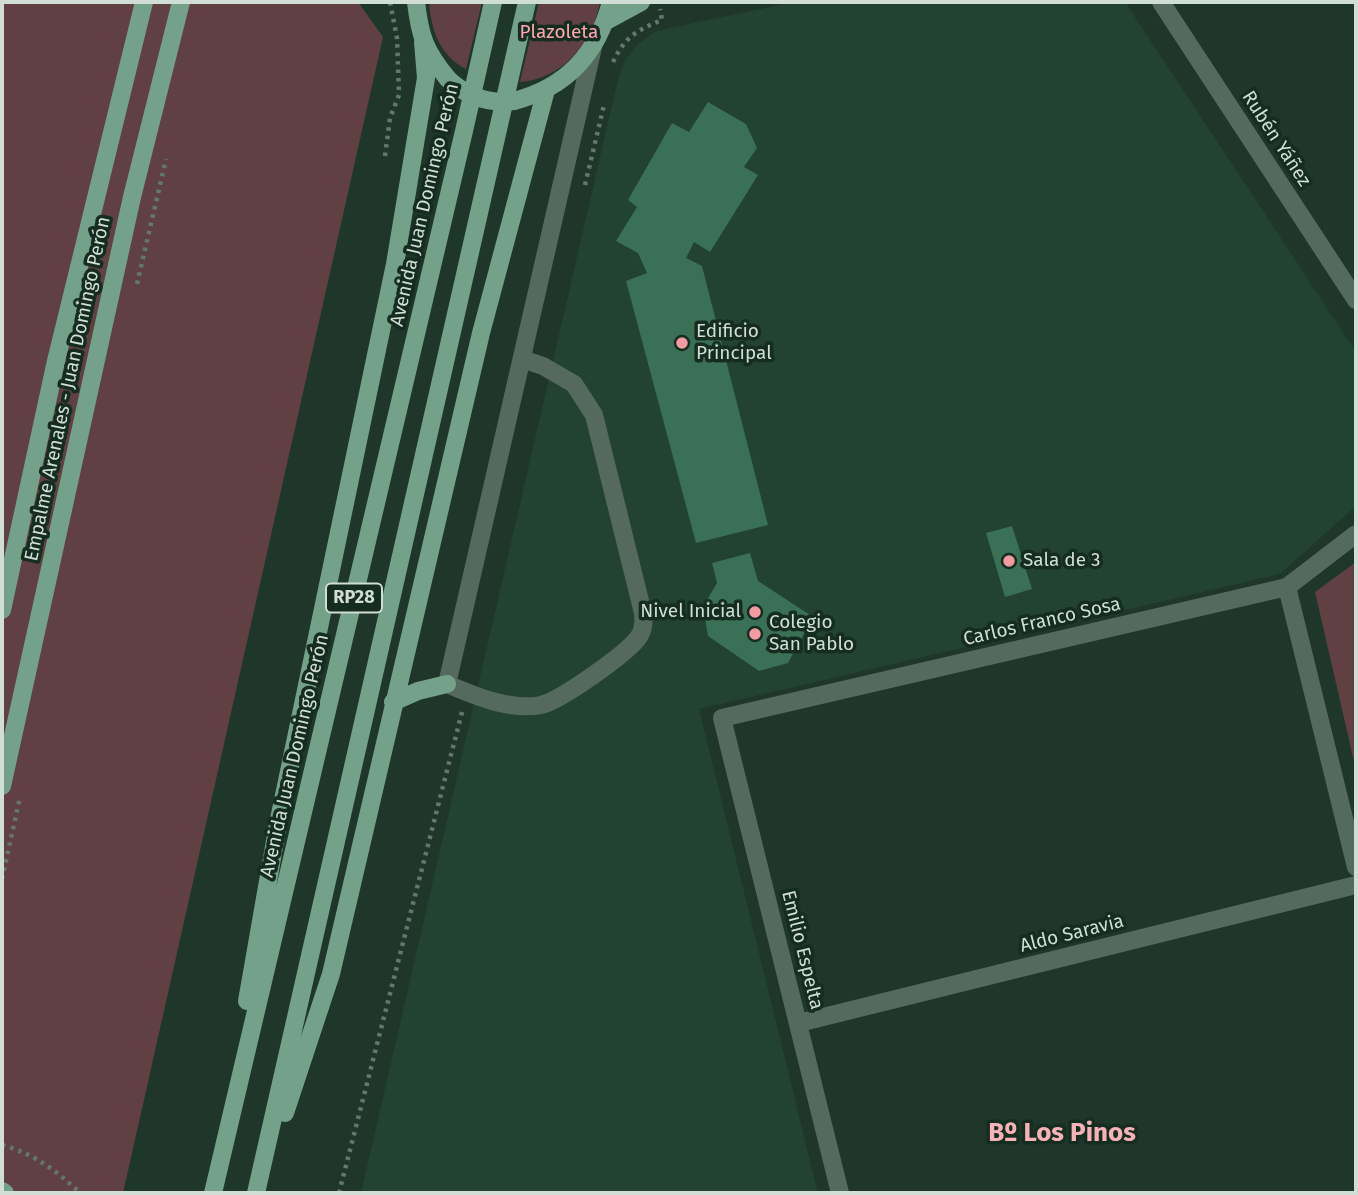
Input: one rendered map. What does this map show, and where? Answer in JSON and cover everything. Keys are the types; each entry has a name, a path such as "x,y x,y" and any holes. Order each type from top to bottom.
{"main road":[{"name":"Empalme Arenales - Juan Domingo Perón","path":"2,610 57,361 144,2"},
{"name":"Empalme Arenales - Juan Domingo Perón","path":"2,786 132,197 181,2"},
{"name":"RP28","path":"213,1193 278,824 395,264 426,78 416,2"},
{"name":"Avenida Juan Domingo Perón","path":"213,1193 493,2"},
{"name":"RP28","path":"257,1193 527,2"},
{"name":"RP28","path":"423,42 436,65 465,92 492,102 514,101 546,90 572,71 594,43 606,20 611,2"},
{"path":"606,20 641,2"},
{"name":"RP28","path":"257,1193 331,974 481,333 546,90"},
{"path":"393,702 418,691 447,684"}],"street":[{"name":"Rubén Yáñez","path":"1161,2 1356,300"},
{"path":"522,359 543,366 574,384 594,415 643,612 644,626 638,639 570,690 543,704 516,706 447,684 594,43"},
{"name":"Carlos Franco Sosa","path":"722,718 1287,587 1356,534"},
{"path":"1287,587 1356,867"},
{"name":"Emilio Espelta","path":"722,718 840,1193"},
{"name":"Aldo Saravia","path":"799,1023 1356,885"}],"path":[{"path":"384,156 390,118 399,95 397,38 390,2"},
{"path":"2,1145 18,1149 58,1172 80,1193"}],"shaded area":[{"name":"Colegio San Pablo","path":"794,2 1125,2 1356,352 1356,506 1280,574 699,709 818,1193 361,1193 619,75 626,59 638,44 656,31"}],"green space":[{"path":"2,2 358,2 383,37 123,1193 2,1193"},
{"name":"Plazoleta","path":"429,2 482,2 466,69 450,57 438,41"},
{"name":"Plazoleta","path":"539,2 600,2 591,31 574,56 550,74 520,82"},
{"path":"1356,562 1356,770 1315,592"}],"building":[{"name":"Edificio Principal","path":"708,102 746,124 757,148 744,167 758,175 710,252 694,242 686,258 702,266 768,525 696,543 626,281 647,273 638,253 616,241 637,207 628,200 672,123 689,132"},
{"name":"Sala de 3","path":"1012,526 1032,589 1005,597 986,533"},
{"name":"Nivel Inicial","path":"750,553 758,581 813,617 788,663 759,671 708,636 703,607 717,583 712,563"}],"place":[{"name":"Edificio Principal","path":"682,343"},
{"name":"Sala de 3","path":"1009,561"},
{"name":"Nivel Inicial","path":"755,612"},
{"name":"Colegio San Pablo","path":"755,634"}],"district":[{"name":"Bº Los Pinos","path":"1062,1134"}]}
